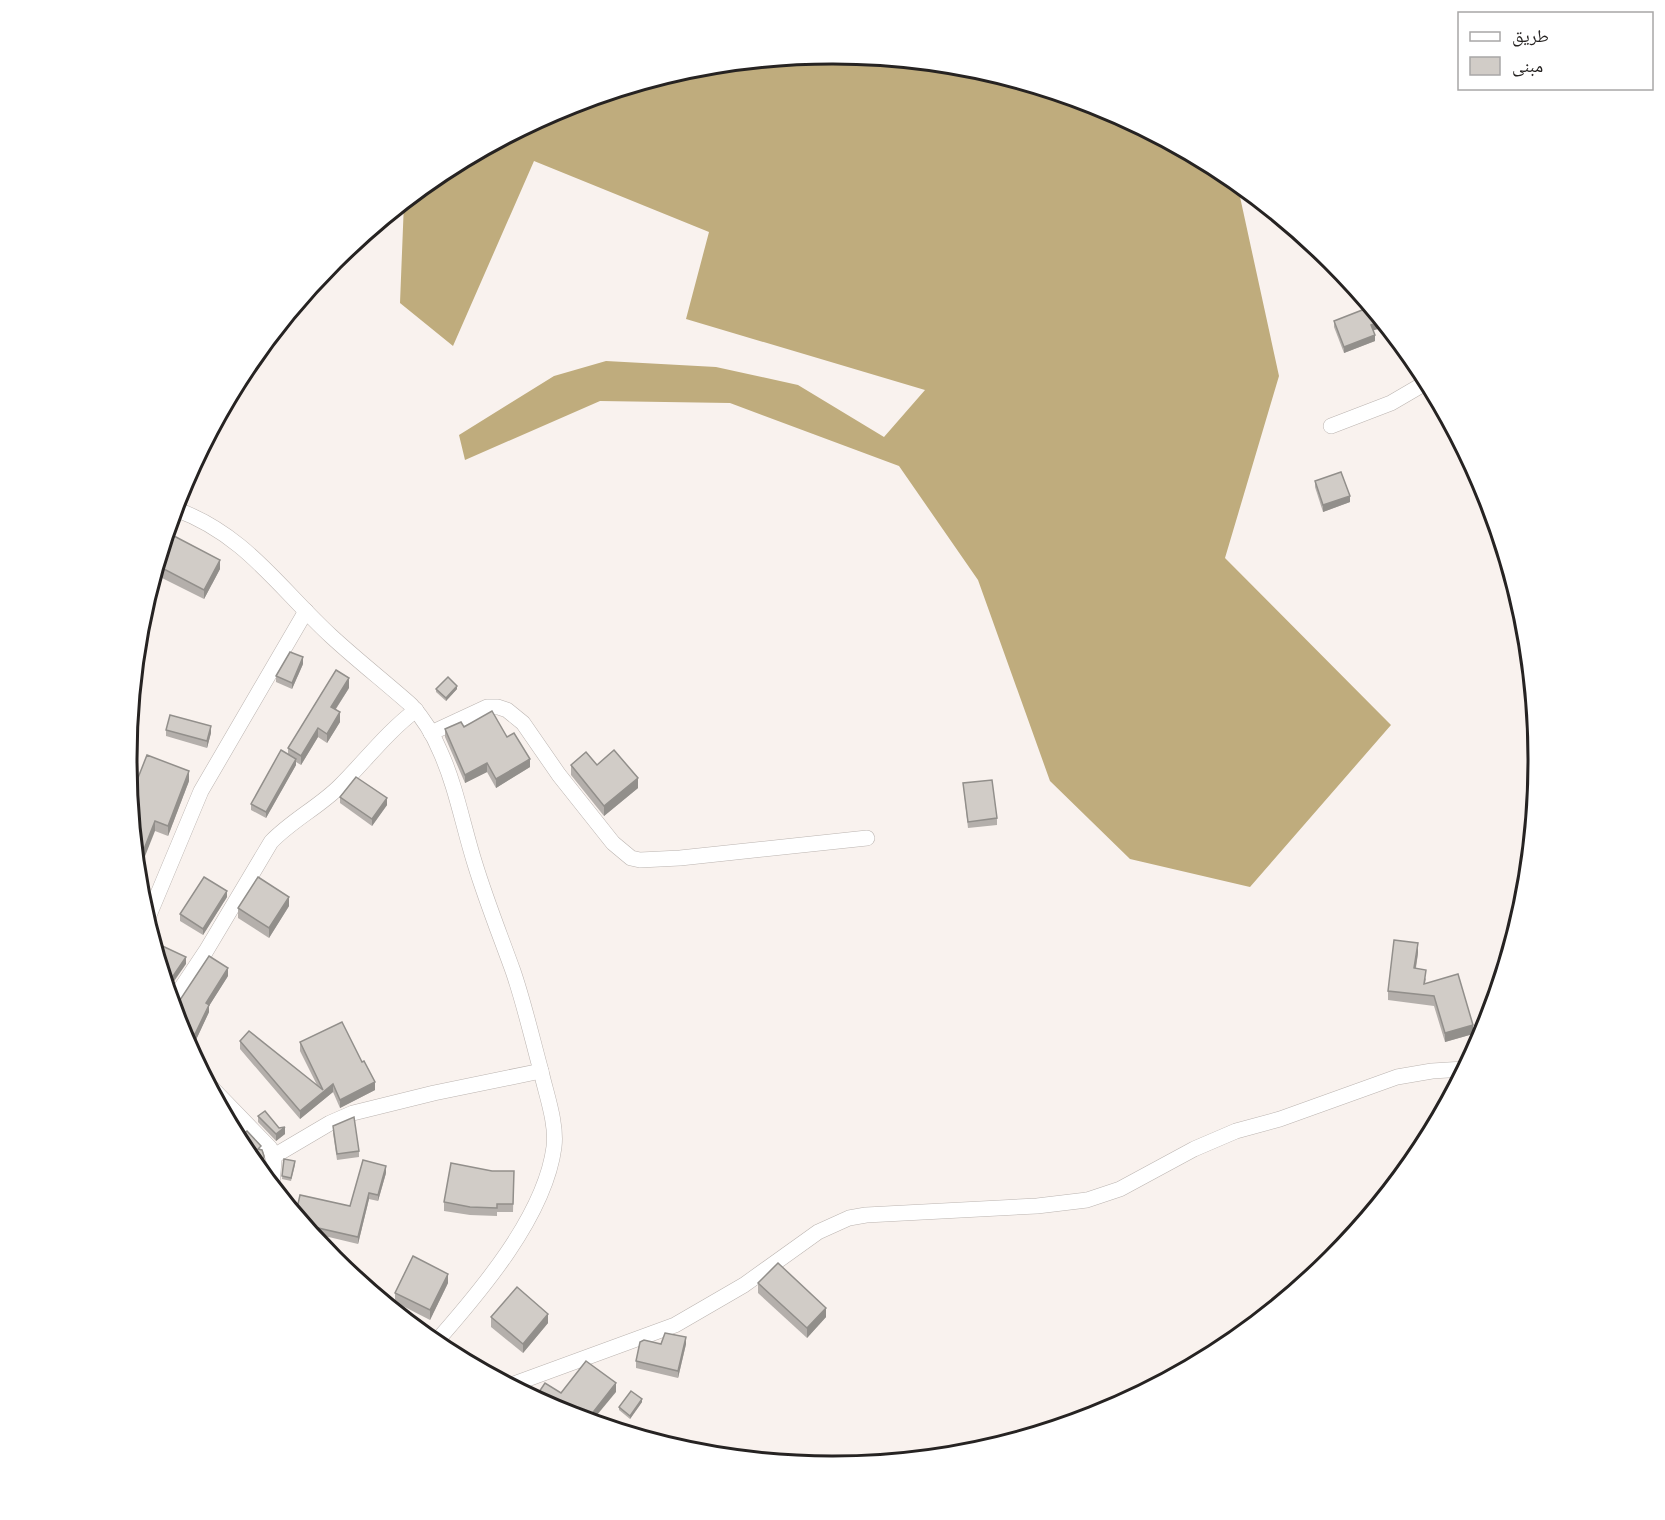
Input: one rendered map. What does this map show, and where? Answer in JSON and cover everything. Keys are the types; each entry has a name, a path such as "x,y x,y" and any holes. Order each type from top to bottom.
{"street":[{"path":"1331,426 1391,403 1419,387"},
{"path":"183,513 218,529 260,562 306,611 416,710 431,733 450,774 478,874 513,972 541,1071 554,1138 551,1159 533,1209 504,1257 442,1335"},
{"path":"153,907 201,791 306,611"},
{"path":"431,733 487,707 507,710 523,723 613,843 631,858 640,860 680,858 867,838"},
{"path":"178,994 272,842 283,830 334,791 396,726 416,710"},
{"path":"520,1382 675,1325 744,1285 818,1232 849,1218 866,1215 1037,1206 1087,1200 1120,1189 1194,1149 1236,1131 1280,1119 1397,1077 1455,1070"},
{"path":"274,1156 330,1123 353,1113 434,1093 541,1071"},
{"path":"228,1105 270,1148 274,1156 272,1171"}],"shaded area":[{"path":"832,64 878,66 923,70 1013,88 1099,117 1180,158 1240,197 1279,376 1225,558 1391,725 1250,887 1130,859 1050,781 978,580 899,466 730,403 600,401 465,460 459,435 554,376 606,361 716,367 798,385 884,437 925,390 686,319 709,232 534,161 453,346 400,303 404,212 446,182 525,136 566,117 652,88 742,70"}],"building":[{"path":"1362,310 1374,324 1371,325 1375,335 1344,347 1334,321"},
{"path":"1341,472 1350,496 1323,505 1315,481"},
{"path":"174,536 220,560 204,590 164,569"},
{"path":"290,652 303,657 292,683 276,676"},
{"path":"336,670 349,678 331,707 340,712 327,734 318,728 301,756 288,748"},
{"path":"448,677 457,686 446,698 436,689"},
{"path":"492,711 507,737 514,733 530,759 496,779 487,763 465,775 445,729 461,722 464,727"},
{"path":"170,715 211,726 207,741 166,730"},
{"path":"281,750 296,759 266,812 251,804"},
{"path":"614,750 638,778 604,806 571,765 586,752 597,765"},
{"path":"147,755 189,771 168,826 155,821 143,851 138,805 137,779"},
{"path":"356,777 387,798 372,819 340,797"},
{"path":"992,780 997,818 968,822 963,783"},
{"path":"204,877 227,891 203,929 180,914"},
{"path":"258,877 289,897 269,928 238,908"},
{"path":"1394,940 1418,943 1414,968 1426,970 1424,984 1458,974 1473,1025 1445,1033 1434,996 1388,991"},
{"path":"163,946 186,957 172,978"},
{"path":"209,956 228,968 206,1003 209,1005 195,1034 180,1000"},
{"path":"342,1022 375,1082 340,1100 333,1084 300,1111 240,1041 249,1031 323,1090 300,1042"},
{"path":"265,1111 279,1128 285,1127 276,1134 258,1116"},
{"path":"354,1117 359,1151 337,1154 333,1126"},
{"path":"247,1131 261,1146 258,1149 262,1150 263,1159 254,1146 245,1132"},
{"path":"284,1159 295,1161 291,1178 282,1176"},
{"path":"363,1160 386,1166 378,1195 369,1193 358,1237 319,1228 298,1204 300,1195 350,1206"},
{"path":"451,1163 492,1171 514,1171 513,1204 497,1204 497,1208 470,1207 444,1202"},
{"path":"413,1256 448,1274 430,1310 395,1293"},
{"path":"778,1263 826,1308 807,1328 758,1283"},
{"path":"517,1287 548,1314 523,1344 491,1317"},
{"path":"665,1333 686,1337 678,1371 636,1361 640,1342 644,1340 661,1344"},
{"path":"586,1361 616,1383 593,1413 540,1391 545,1383 561,1393"},
{"path":"631,1391 642,1399 630,1416 619,1407"}]}
